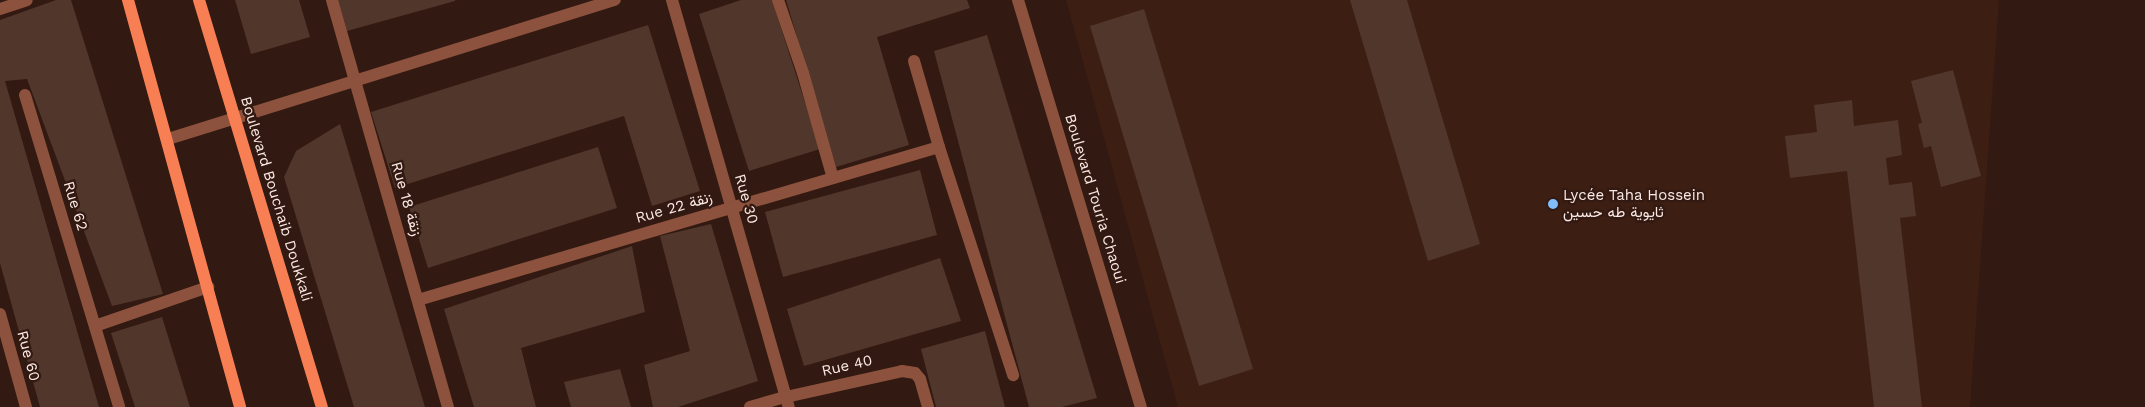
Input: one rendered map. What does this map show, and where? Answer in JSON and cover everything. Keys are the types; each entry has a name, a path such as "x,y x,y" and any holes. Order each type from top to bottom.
{"main road":[{"path":"128,0 168,139 240,407"},
{"name":"Boulevard Bouchaib Doukkali","path":"199,0 322,407"}],"street":[{"path":"0,9 27,0"},
{"name":"Rue 18 زنقة","path":"332,0 448,407"},
{"path":"168,139 615,0"},
{"name":"Rue 30","path":"672,0 787,402"},
{"path":"778,0 803,73 833,178"},
{"name":"Boulevard Touria Chaoui","path":"1018,0 1141,407"},
{"path":"914,61 939,147 1013,375"},
{"name":"Rue 62","path":"25,95 119,407"},
{"name":"Rue 22 زنقة","path":"418,300 939,147"},
{"path":"94,326 208,287"},
{"name":"Rue 60","path":"0,314 26,407"},
{"name":"Rue 40","path":"750,407 787,402 902,371 915,373 920,379 928,407"}],"shaded area":[{"name":"Lycée Taha Hossein ثايوية طه حسين","path":"1066,0 1999,0 1970,407 1178,407"}],"building":[{"path":"56,0 71,0 163,294 112,306 27,79 5,81 99,407 40,407 0,263 0,20"},
{"path":"235,0 299,0 310,37 251,54"},
{"path":"338,0 455,0 455,1 347,31"},
{"path":"741,0 772,0 820,149 749,171 699,14"},
{"path":"786,0 967,0 970,8 877,37 909,145 836,167"},
{"path":"1350,0 1407,0 1480,244 1428,261"},
{"path":"1144,9 1253,369 1199,386 1090,26"},
{"path":"648,25 700,191 652,206 624,116 395,188 371,112"},
{"path":"987,35 1097,398 1062,407 1029,407 934,51"},
{"path":"1953,70 1981,176 1941,187 1931,146 1924,148 1918,124 1922,123 1911,81"},
{"path":"1852,100 1854,126 1898,120 1902,155 1886,158 1889,185 1912,182 1916,216 1900,218 1922,407 1874,407 1847,171 1790,178 1785,136 1817,132 1814,105"},
{"path":"340,124 425,407 354,407 284,177 296,151"},
{"path":"598,147 617,208 428,268 409,207"},
{"path":"920,170 937,235 783,277 765,212"},
{"path":"711,224 758,381 678,407 653,407 644,365 690,351 660,236"},
{"path":"632,246 645,312 521,348 536,407 474,407 444,309"},
{"path":"940,258 961,321 804,366 787,309"},
{"path":"162,317 190,407 135,407 111,333"},
{"path":"985,331 1005,407 936,407 921,349"},
{"path":"620,369 631,407 571,407 564,382"}],"place":[{"name":"Lycée Taha Hossein ثايوية طه حسين","path":"1553,204"}]}
